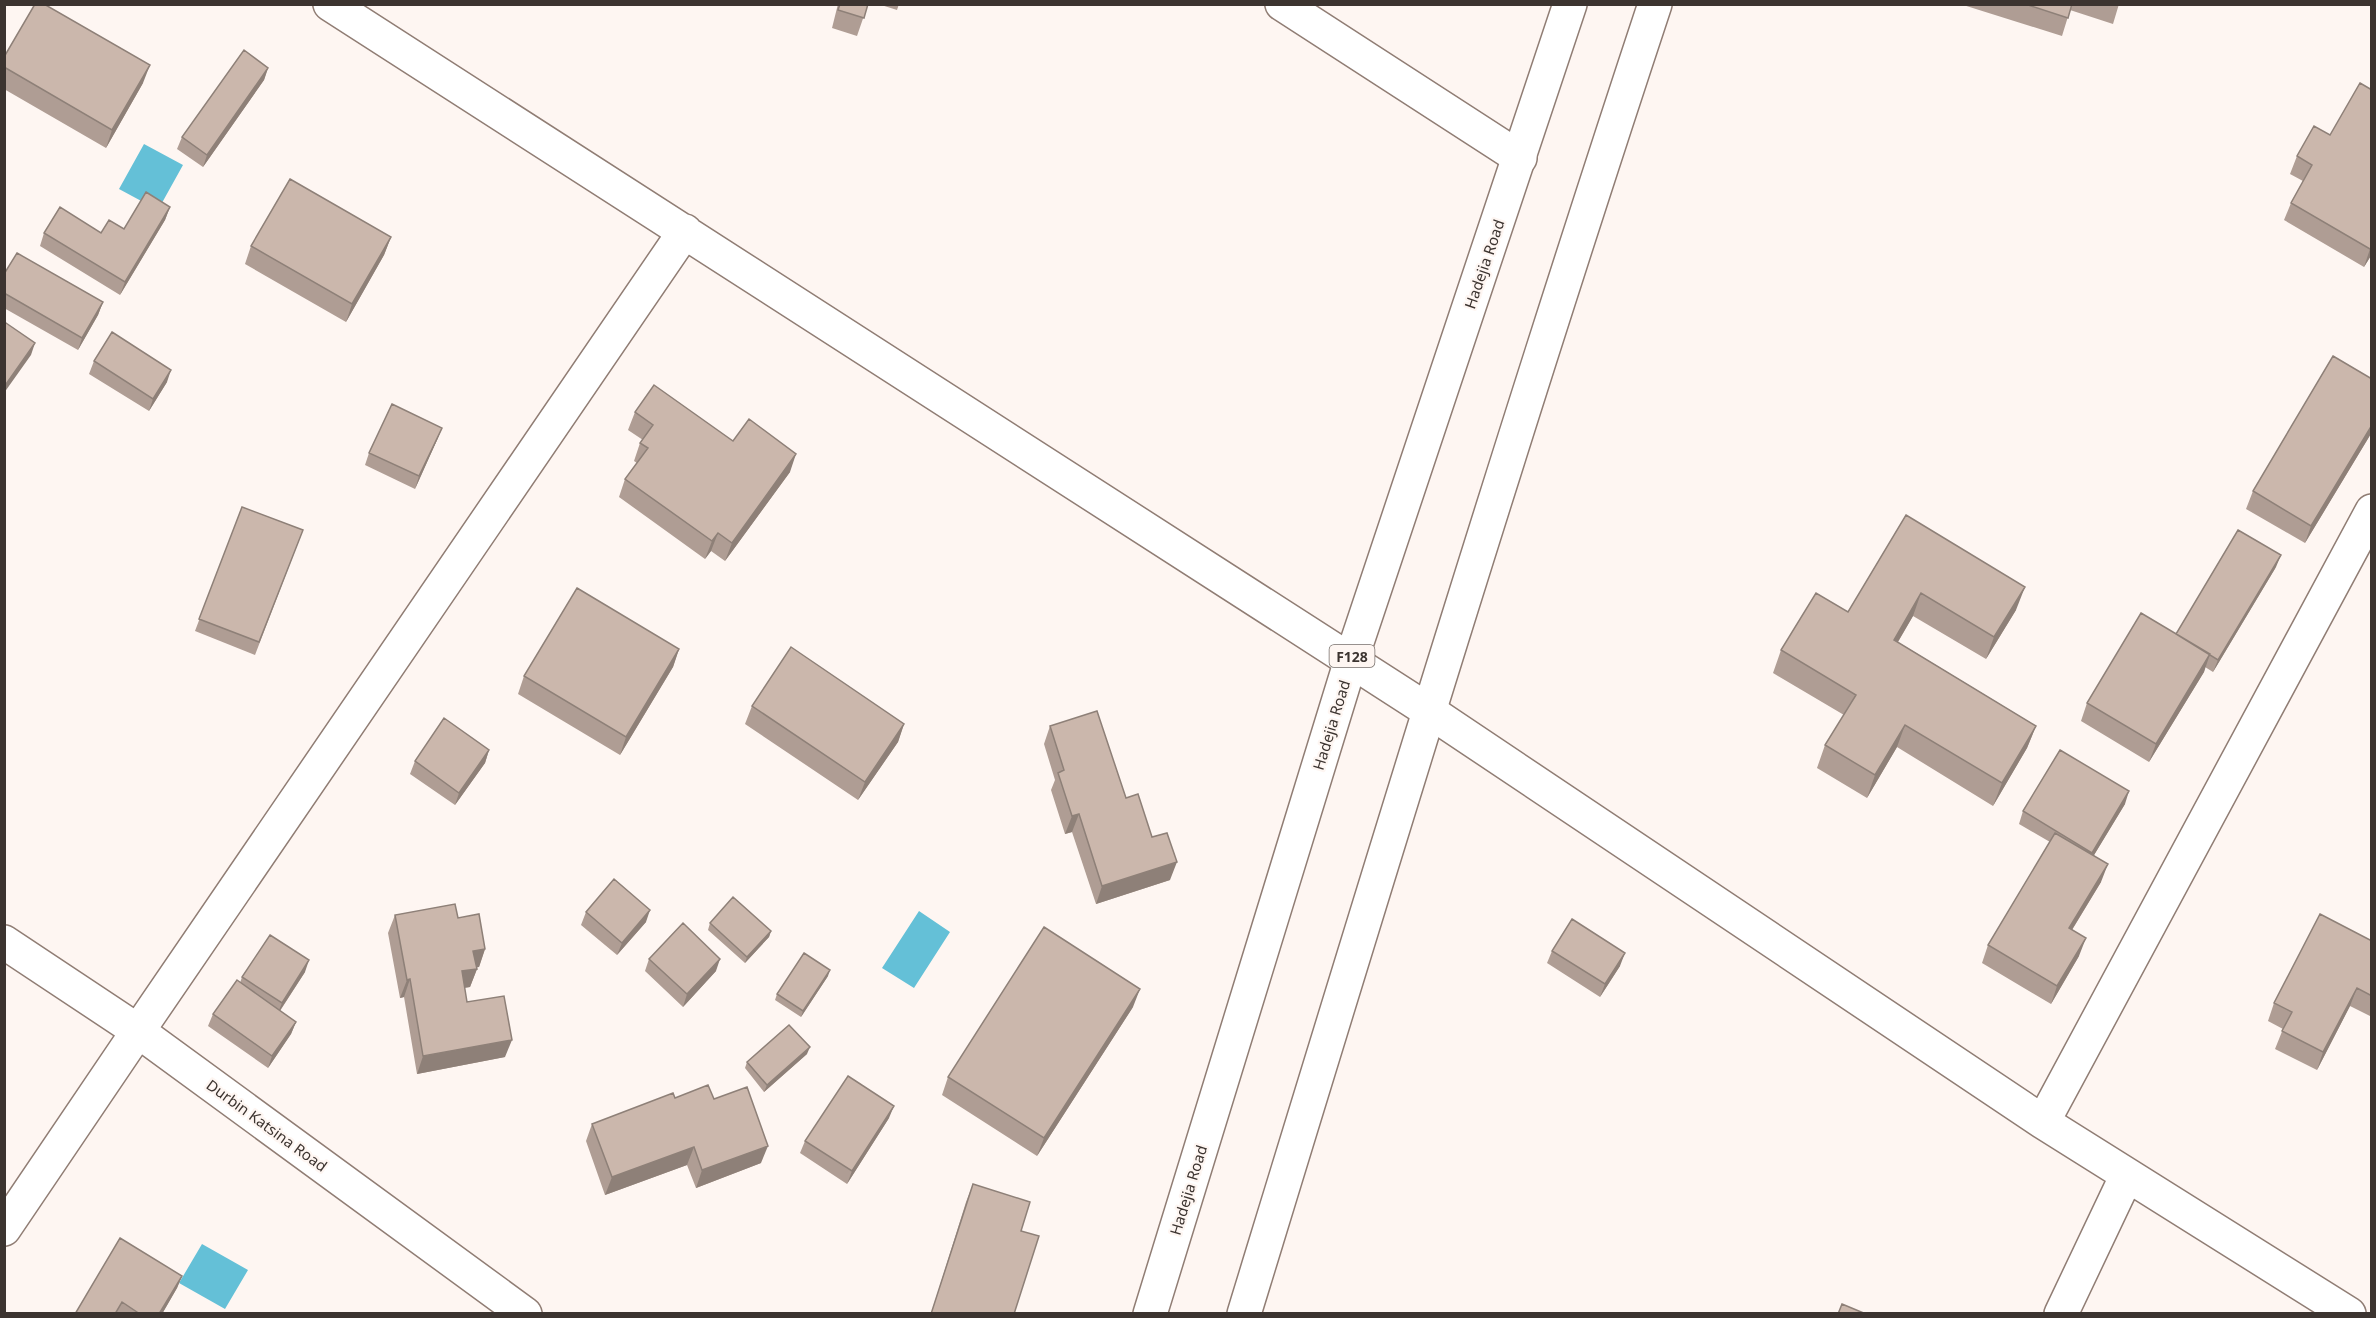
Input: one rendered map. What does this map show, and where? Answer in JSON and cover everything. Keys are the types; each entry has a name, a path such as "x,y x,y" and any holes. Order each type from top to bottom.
{"street":[{"path":"330,4 1351,660 2043,1122 2349,1314"},
{"path":"1282,4 1520,158"},
{"name":"Hadejia Road","path":"1150,1314 1351,660 1570,4"},
{"path":"1244,1314 1556,305 1655,4"},
{"path":"4,1229 685,231"},
{"path":"2043,1122 2372,511"},
{"name":"Durbin Katsina Road","path":"4,942 138,1031 525,1314"},
{"path":"2061,1314 2127,1175"}],"water":[{"path":"144,144 183,165 158,210 119,189"},
{"path":"919,911 950,932 914,988 882,968"},
{"path":"202,1244 248,1270 225,1309 179,1283"}],"building":[{"path":"35,4 44,4 150,65 112,130 4,67 4,57"},
{"path":"840,4 868,4 864,18 838,10"},
{"path":"2025,4 2072,4 2068,18"},
{"path":"244,50 268,68 207,155 182,137"},
{"path":"2360,83 2372,90 2372,247 2370,249 2291,203 2312,165 2297,156 2314,126 2330,135"},
{"path":"290,179 391,237 352,304 251,246"},
{"path":"146,192 170,207 125,282 44,233 60,207 101,233 109,220 124,229"},
{"path":"17,253 103,302 82,338 4,293 4,274"},
{"path":"6,323 35,343 4,387 4,325"},
{"path":"112,332 171,370 153,399 94,361"},
{"path":"2333,356 2372,379 2372,425 2311,526 2253,491"},
{"path":"654,385 733,441 749,419 796,454 732,543 718,533 712,541 625,479 648,448 640,443 653,425 635,412"},
{"path":"392,404 442,428 419,476 369,453"},
{"path":"242,507 303,530 259,642 199,619"},
{"path":"1906,515 2025,587 1994,637 1921,593 1894,640 2036,726 2002,783 1905,725 1875,775 1825,745 1856,695 1781,650 1816,593 1848,612"},
{"path":"2238,530 2281,555 2218,660 2176,634"},
{"path":"577,588 679,649 626,737 524,676"},
{"path":"2141,613 2210,654 2156,744 2087,703"},
{"path":"791,647 904,724 865,782 752,706"},
{"path":"1097,711 1126,798 1138,794 1152,837 1167,833 1177,862 1102,886 1079,814 1072,816 1058,773 1064,770 1050,726"},
{"path":"444,718 489,750 459,793 415,761"},
{"path":"2060,750 2129,791 2092,853 2023,811"},
{"path":"2055,833 2108,864 2069,928 2086,938 2057,986 1988,945"},
{"path":"614,879 650,910 622,943 586,912"},
{"path":"733,897 771,931 747,957 710,923"},
{"path":"455,904 458,918 479,914 485,949 473,951 477,969 462,971 467,1002 504,996 512,1040 423,1056 410,979 407,980 395,915"},
{"path":"2320,914 2372,941 2372,996 2357,988 2323,1052 2282,1031 2292,1012 2274,1003"},
{"path":"1572,919 1625,953 1605,984 1552,951"},
{"path":"683,923 720,959 687,994 649,959"},
{"path":"1044,927 1140,989 1044,1138 948,1077"},
{"path":"270,935 309,960 282,1003 242,977"},
{"path":"804,953 830,970 803,1011 777,994"},
{"path":"237,980 296,1022 272,1056 213,1014"},
{"path":"789,1025 810,1047 767,1085 747,1062"},
{"path":"848,1076 894,1106 852,1171 805,1141"},
{"path":"708,1085 714,1099 747,1087 768,1146 702,1170 694,1147 612,1177 592,1124 673,1093 675,1098"},
{"path":"973,1184 1030,1202 1021,1231 1039,1236 1014,1314 931,1314"},
{"path":"120,1238 182,1276 159,1314 140,1314 122,1302 115,1314 75,1314"},
{"path":"1842,1304 1866,1314 1838,1314"}]}
